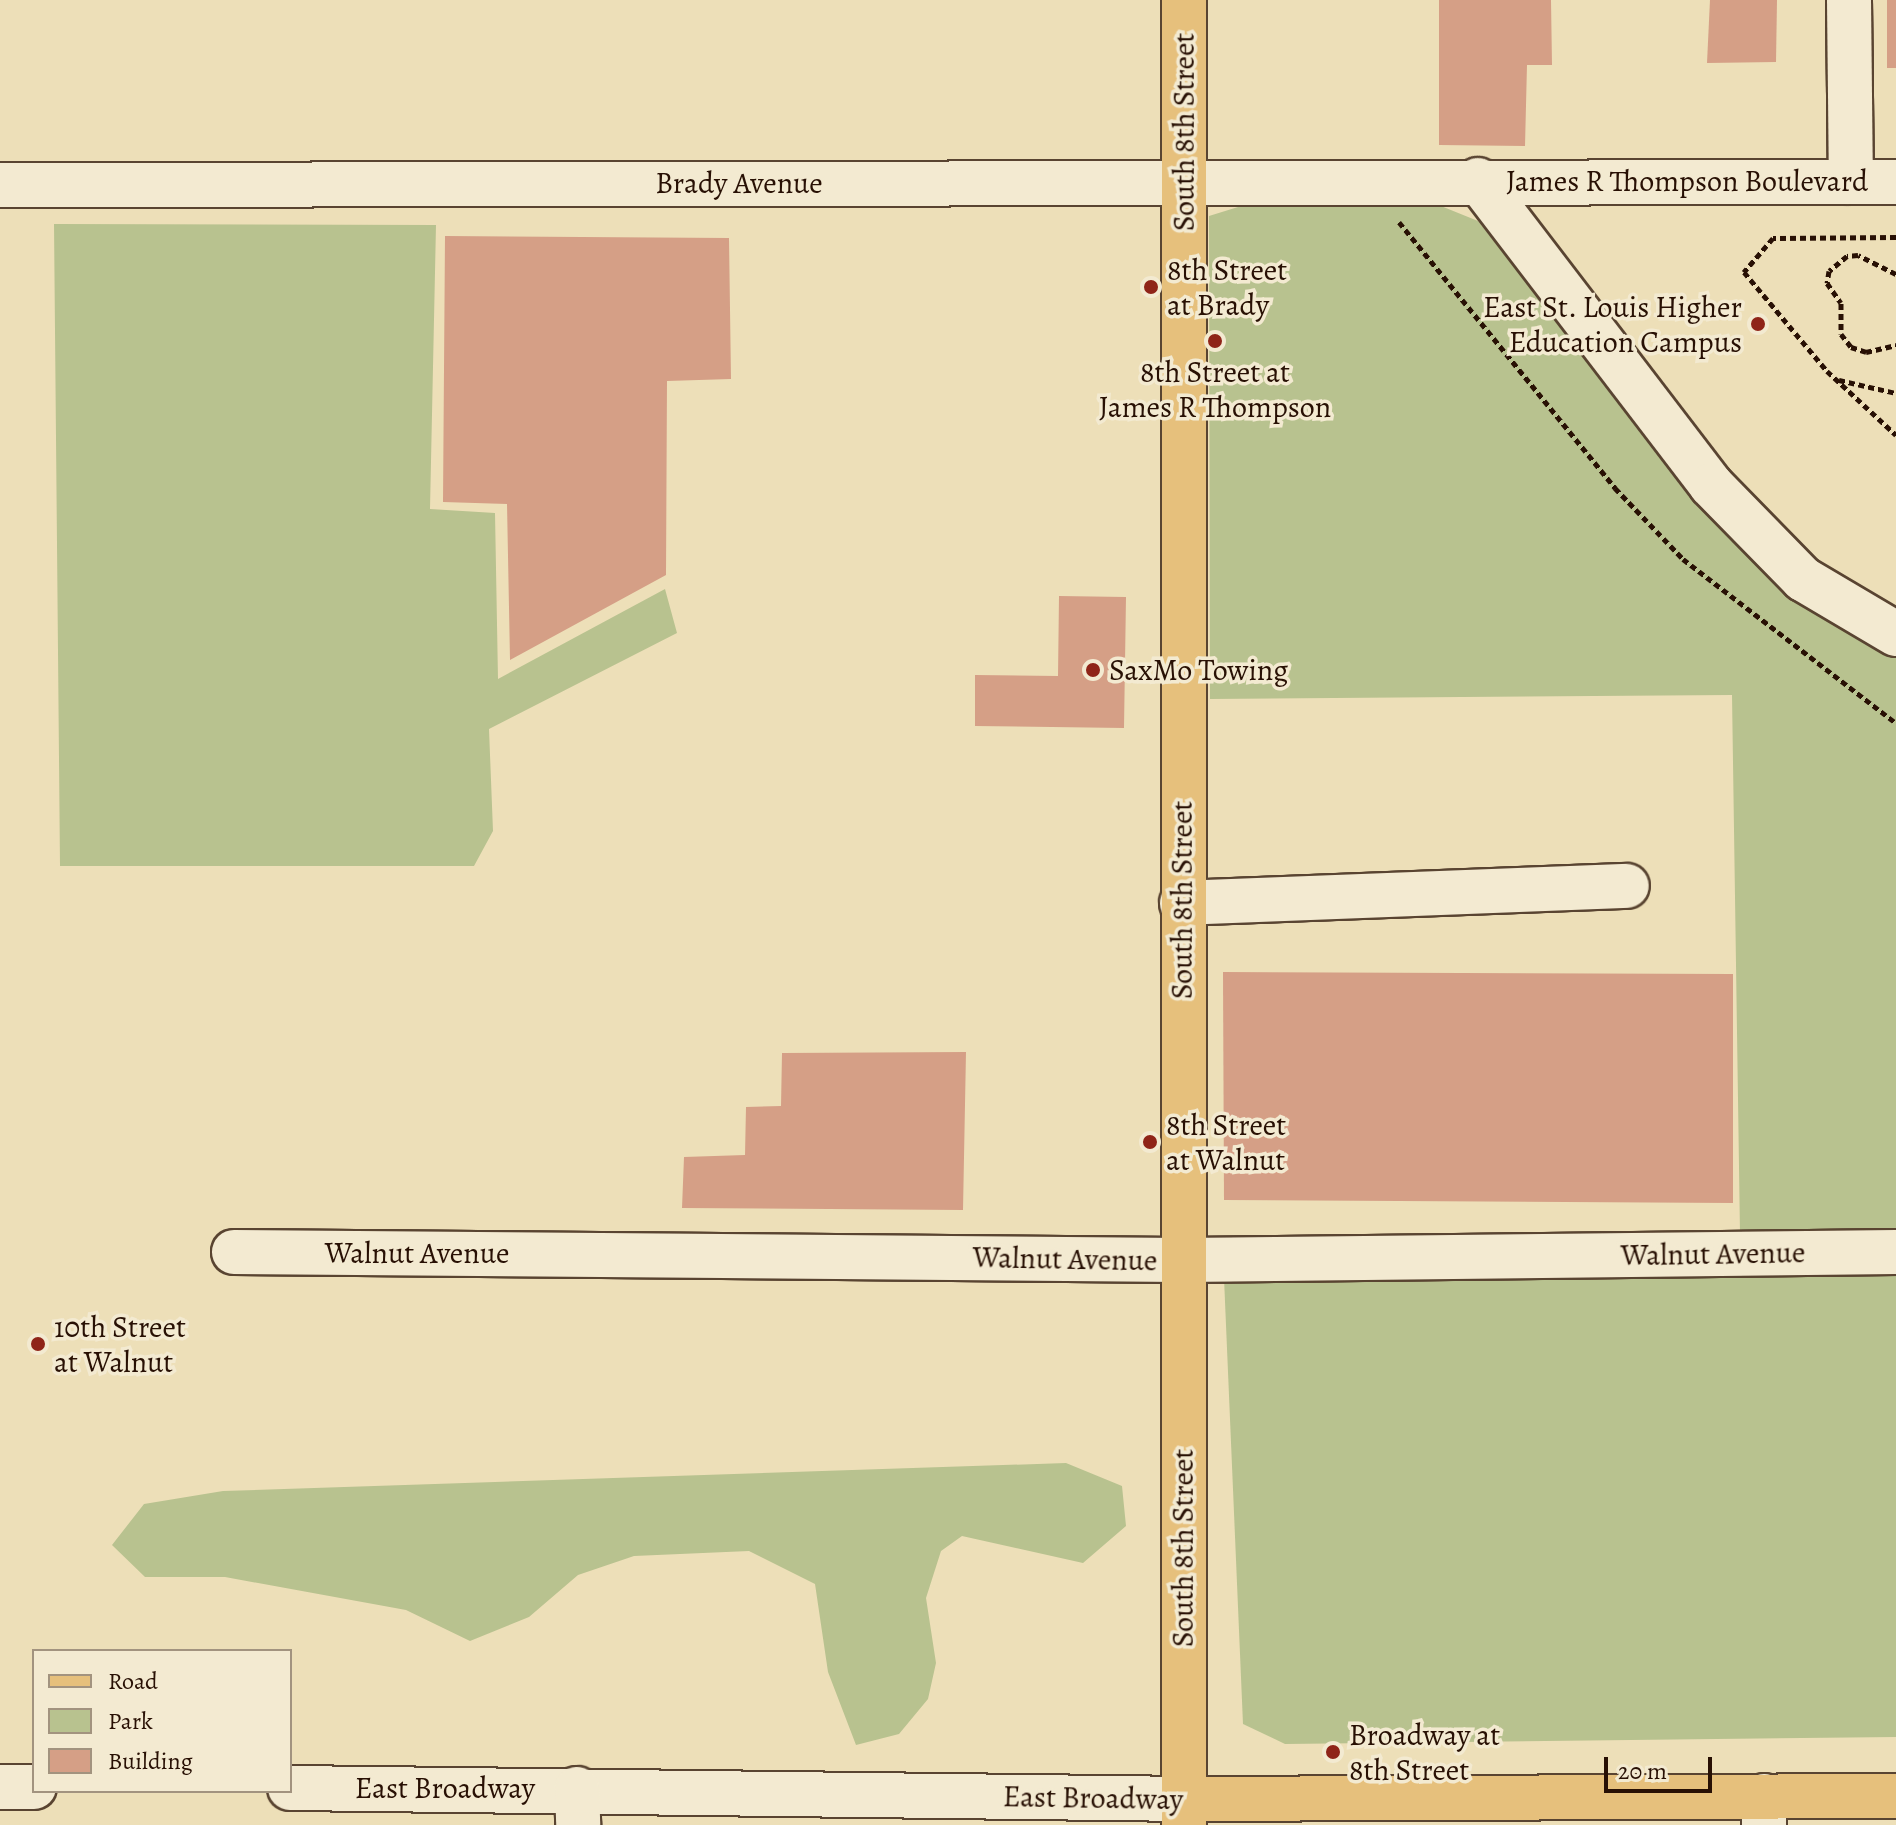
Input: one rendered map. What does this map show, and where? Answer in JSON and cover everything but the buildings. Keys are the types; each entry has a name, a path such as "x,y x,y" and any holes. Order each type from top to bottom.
{"main road":[{"name":"South 8th Street","path":"1184,0 1181,1260 1184,1812"},
{"name":"East Broadway","path":"1184,1812 1764,1810 1879,1806"}],"street":[{"path":"1849,0 1851,182"},
{"name":"Brady Avenue","path":"0,185 1478,180"},
{"path":"1478,180 1711,485 1803,579 1896,634"},
{"name":"James R Thompson Boulevard","path":"1478,180 1896,182"},
{"path":"1182,903 1627,886"},
{"name":"Walnut Avenue","path":"234,1252 1181,1260 1896,1252"},
{"path":"0,1787 32,1787"},
{"name":"East Broadway","path":"292,1788 578,1807 1184,1812"}],"path":[{"path":"1374,180 1392,213 1542,401 1683,559 1896,723"},
{"path":"1896,237 1773,238 1744,272 1836,379 1896,435"},
{"path":"1896,274 1858,255 1847,256 1829,271 1827,283 1841,303 1841,334 1851,347 1866,352 1896,345"},
{"path":"1836,379 1896,393"}],"green space":[{"path":"1251,203 1436,204 1478,221 1733,541 1827,617 1896,653 1896,1233 1740,1234 1732,695 1210,699 1209,216"},
{"path":"54,224 436,225 430,509 495,513 498,679 665,589 677,633 489,729 493,831 474,866 60,866"},
{"path":"1896,1274 1896,1737 1285,1744 1243,1724 1224,1278"},
{"path":"1066,1463 1122,1486 1126,1526 1083,1563 962,1536 941,1551 926,1598 936,1663 928,1699 899,1734 856,1745 828,1672 815,1584 749,1551 634,1556 578,1575 529,1617 470,1641 406,1610 225,1577 145,1577 112,1545 144,1504 223,1491"}],"place":[{"name":"8th Street at Brady","path":"1151,287"},
{"name":"East St. Louis Higher Education Campus","path":"1758,324"},
{"name":"8th Street at James R Thompson","path":"1215,341"},
{"name":"SaxMo Towing","path":"1093,670"},
{"name":"8th Street at Walnut","path":"1150,1142"},
{"name":"10th Street at Walnut","path":"38,1344"},
{"name":"Broadway at 8th Street","path":"1333,1752"}]}
